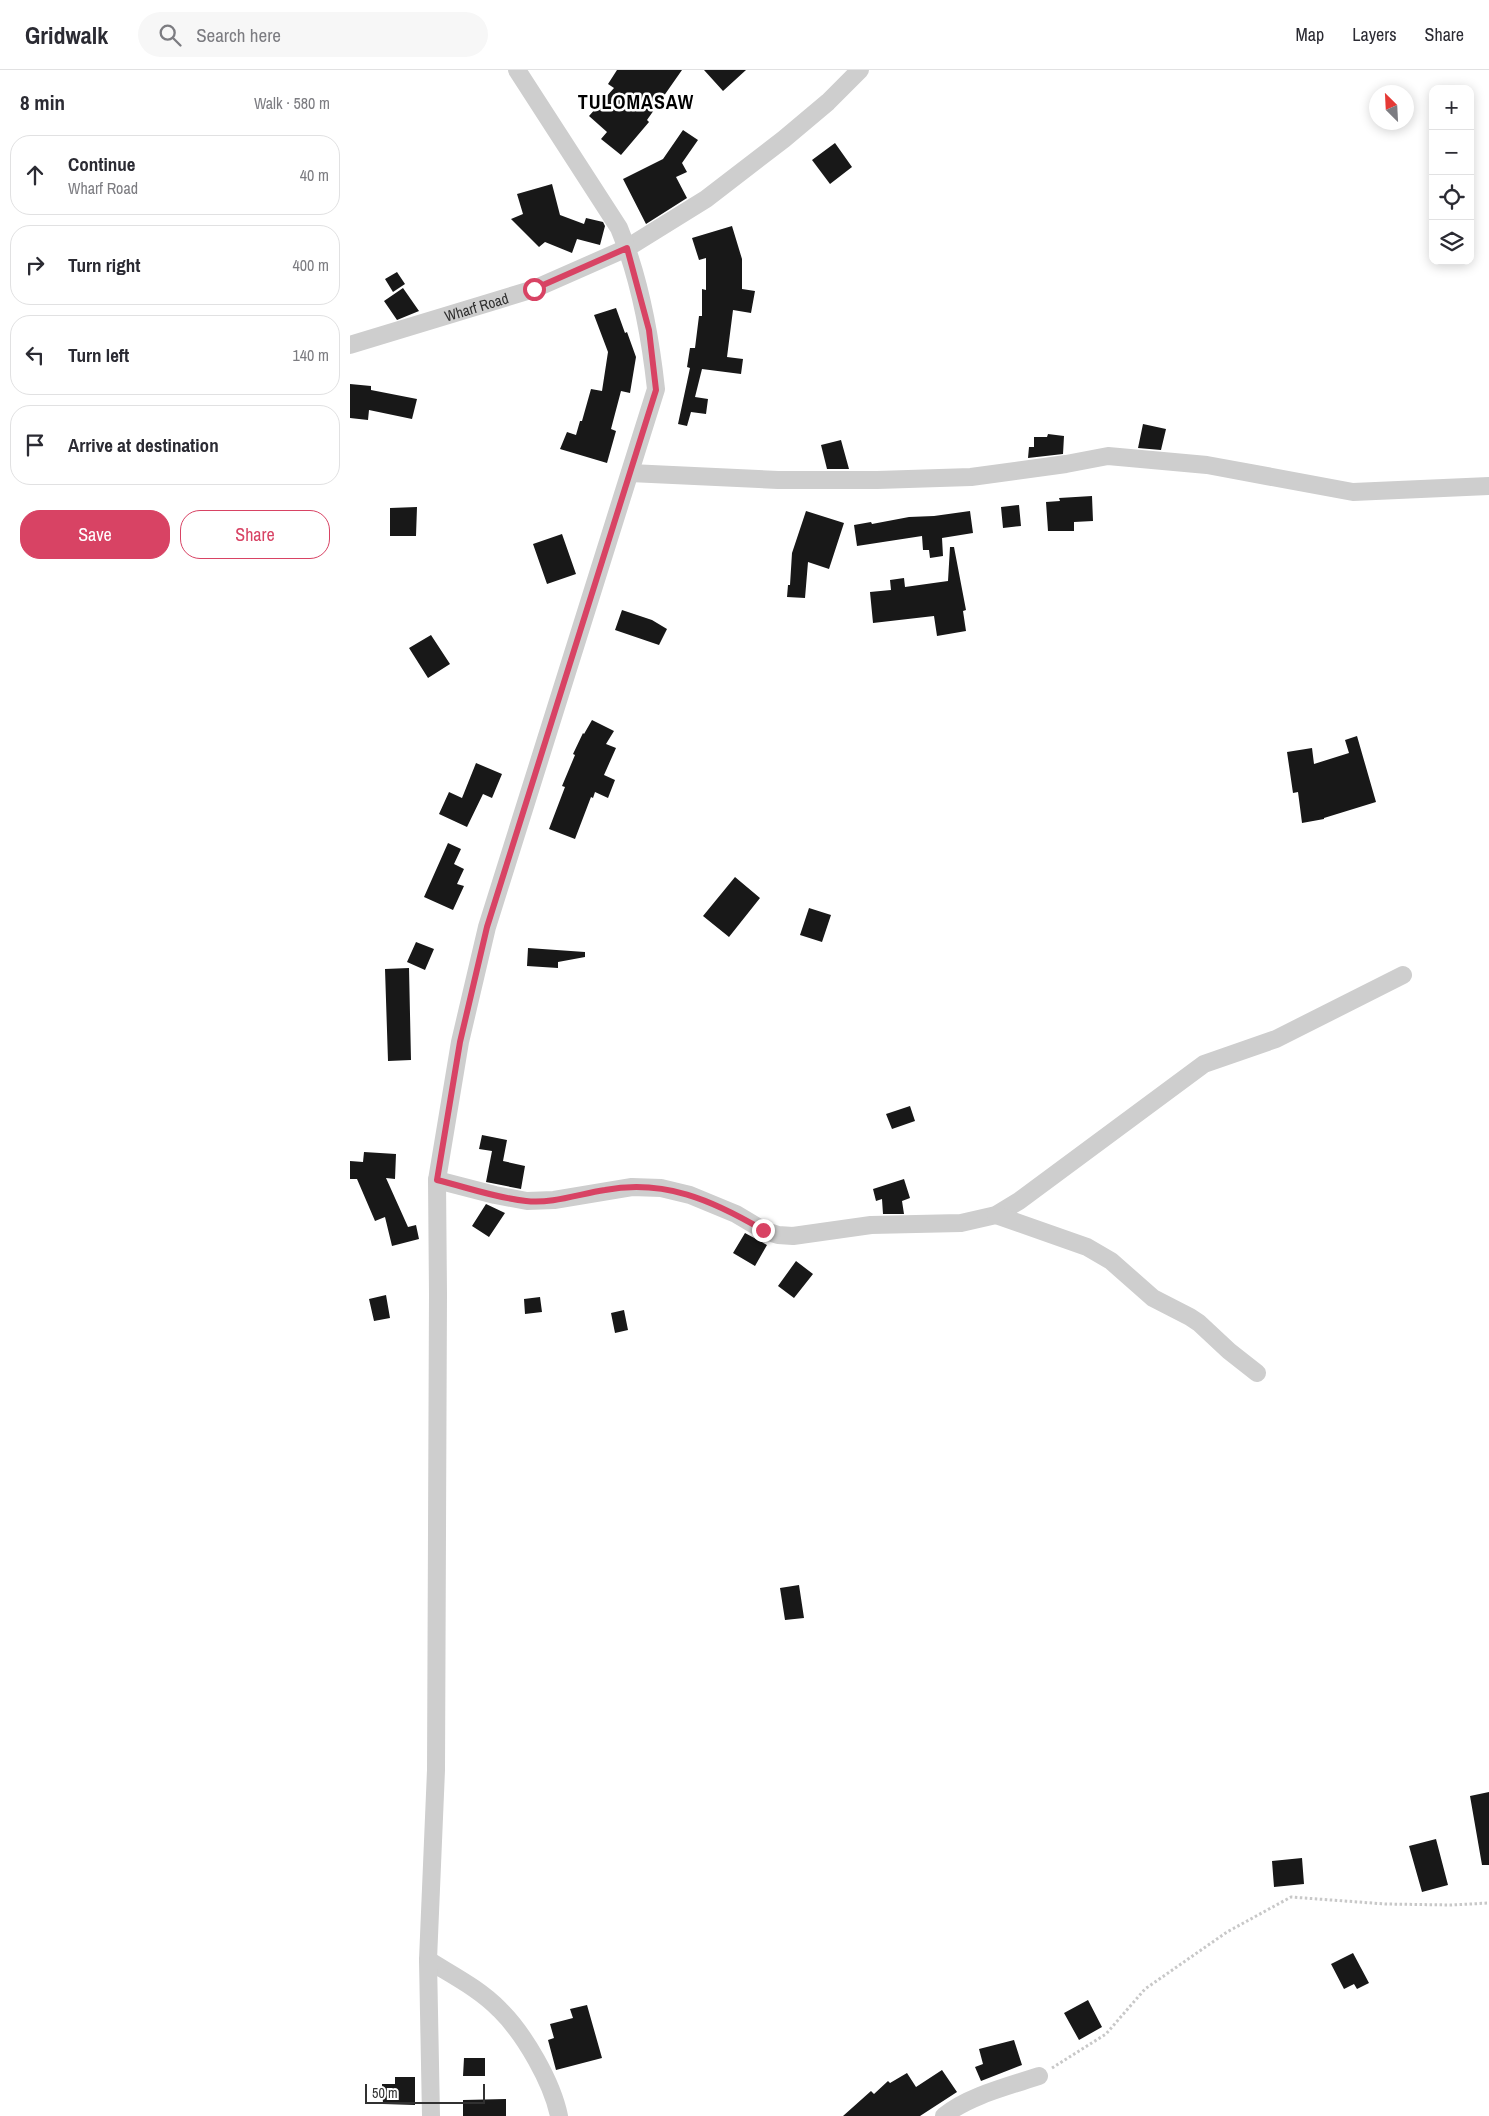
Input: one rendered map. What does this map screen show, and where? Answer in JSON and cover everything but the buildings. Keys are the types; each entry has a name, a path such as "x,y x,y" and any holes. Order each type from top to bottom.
{"street":[{"path":"431,2116 428,1960 436,1760 437,1180 460,1042 487,927 656,390 649,330 627,248 619,228 517,70"},
{"name":"Wharf Road","path":"350,344 534,289 627,248 706,199 769,151 828,102 860,70"},
{"path":"630,473 778,480 877,480 971,476 1066,464 1108,456 1208,465 1353,492 1489,486"},
{"path":"437,1180 527,1202 554,1200 632,1186 661,1188 690,1195 736,1214 763,1230 778,1235 793,1236 871,1226 961,1223 996,1214 1018,1201 1121,1127 1204,1064 1276,1039 1403,976"},
{"path":"996,1214 1087,1247 1111,1260 1153,1298 1190,1316 1257,1373"},
{"path":"428,1960 471,1987 500,2010 521,2037 543,2072 559,2116"},
{"path":"944,2116 952,2110 988,2094 1040,2076"}],"path":[{"path":"1040,2076 1106,2034 1145,1989 1227,1932 1291,1897 1385,1904 1451,1905 1489,1903"}],"district":[{"name":"TULOMASAW","path":"636,101"}],"route":[{"path":"534,289 627,248 649,330 656,390 487,927 460,1042 437,1180 527,1202 554,1200 606,1189 632,1186 661,1188 690,1195 736,1214 763,1230"}]}
